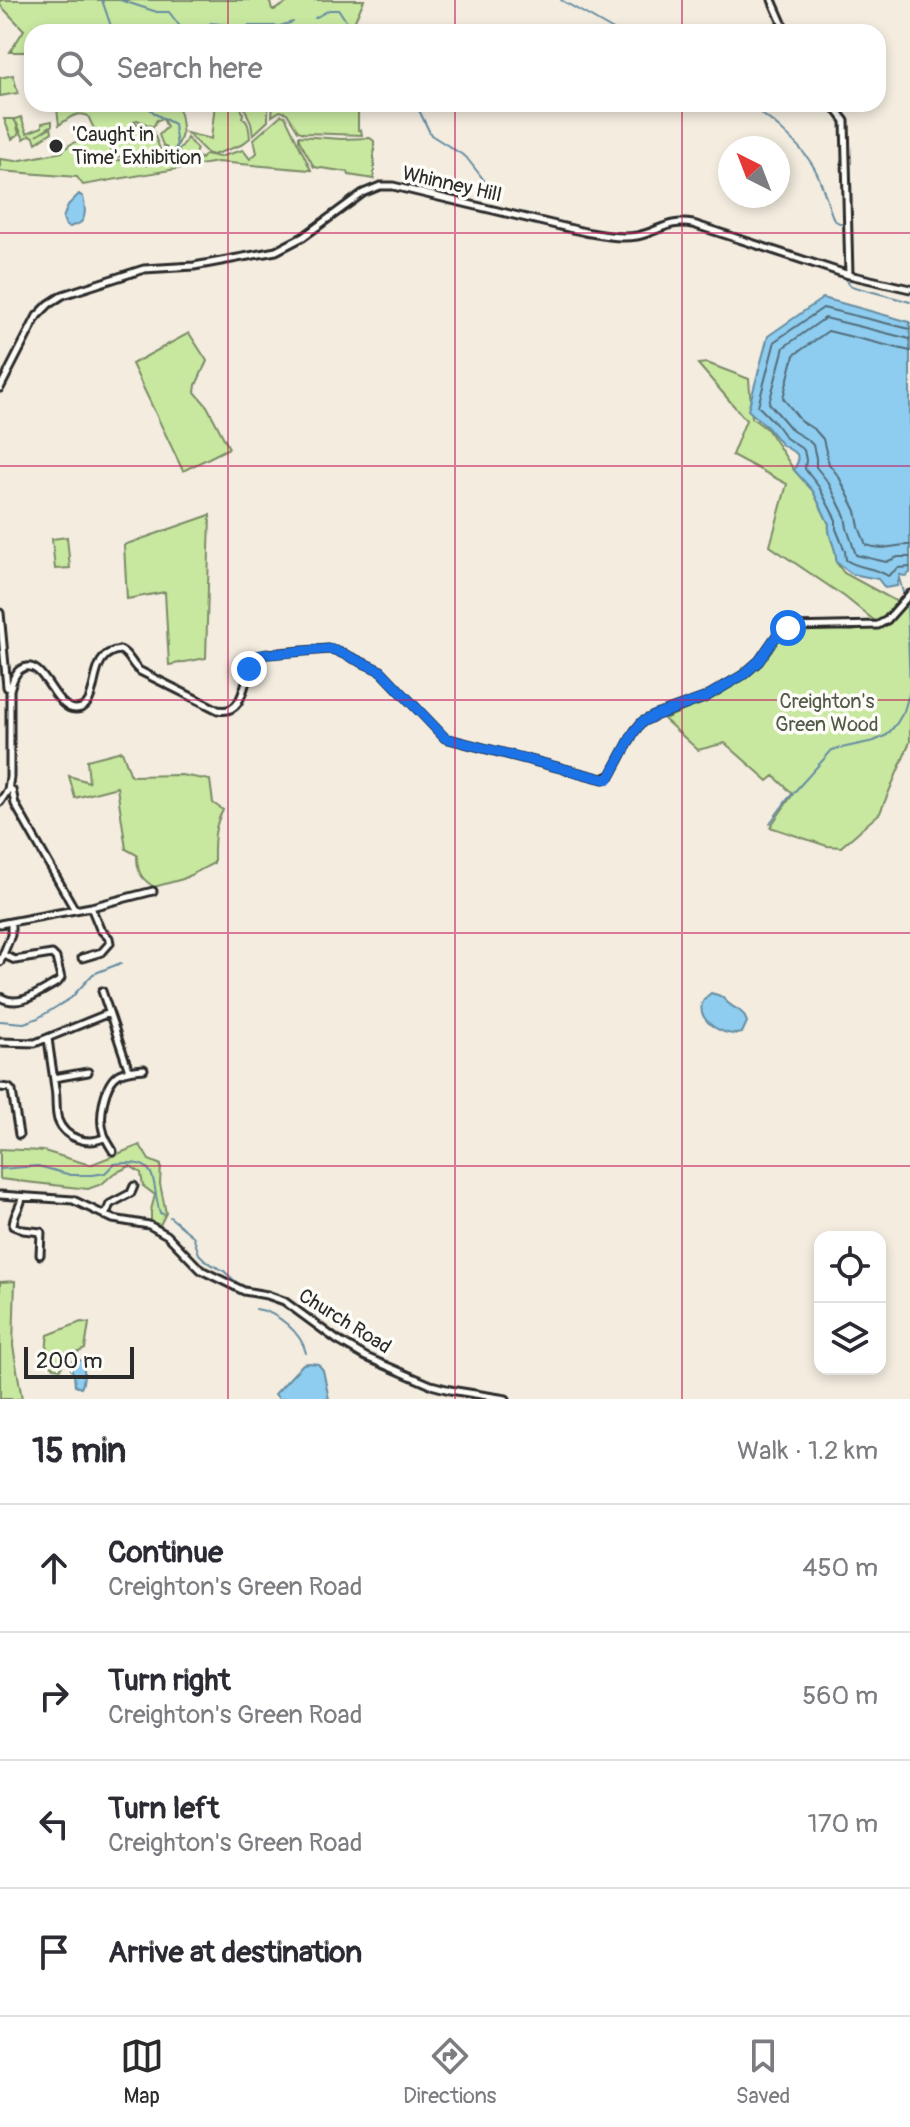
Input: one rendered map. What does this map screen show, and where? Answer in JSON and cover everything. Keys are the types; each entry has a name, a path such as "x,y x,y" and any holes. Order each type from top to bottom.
{"street":[{"path":"772,0 782,24"},
{"path":"838,112 845,121 849,275"},
{"name":"Whinney Hill","path":"0,388 37,316 63,295 144,269 194,266 276,251 303,237 363,193 380,186 393,186 616,237 638,236 674,222 693,224 849,275 910,289"},
{"path":"0,802 9,788 10,690 14,677 24,667 31,667 41,674 66,706 82,708 90,700 100,663 108,654 118,650 127,654 140,671 218,710 226,711 239,702 255,657 331,649 381,671 445,738 606,779 642,722 704,698 743,675 759,661 779,632 790,627 878,625 887,620 910,594"},
{"path":"0,613 7,687 10,690"},
{"path":"9,788 75,910"},
{"path":"0,924 91,907 153,891"},
{"path":"82,958 102,952 110,943 91,907"},
{"path":"0,962 11,935 11,922"},
{"path":"0,997 9,1002 19,1002 61,978 52,954 15,960 4,955"},
{"path":"102,991 129,1071"},
{"path":"0,1042 24,1044 48,1038 109,1013"},
{"path":"48,1038 58,1118 62,1127 86,1142 96,1142 105,1137"},
{"path":"113,1151 105,1137 102,1120 107,1087 116,1076 144,1069"},
{"path":"54,1078 88,1072"},
{"path":"0,1087 12,1091 19,1135"},
{"path":"105,1216 110,1204 131,1193 134,1186"},
{"name":"Church Road","path":"0,1195 73,1200 119,1221 156,1227 201,1270 240,1289 284,1301 352,1349 418,1380 450,1390 506,1399"},
{"path":"22,1197 21,1206 14,1214 13,1226 41,1232 40,1255"}],"green space":[{"path":"0,0 269,0 274,10 292,0 364,0 354,24 24,24 24,30 0,5"},
{"path":"24,30 24,52 10,52"},
{"path":"13,75 18,93 0,96 0,78"},
{"path":"57,112 180,112 181,137 172,152 163,145 159,135 167,127 163,119 157,120 153,127 137,120 134,122 153,131 160,149 139,154 141,161 116,157 115,148 111,149 112,157 107,159 146,165 165,160 187,138 201,159 205,154 219,157 243,150 250,159 257,153 254,139 281,115 285,116 311,170 217,162 83,185 77,177 0,171 0,159 16,161 62,152 80,140 102,138 88,116 73,116 59,125"},
{"path":"214,112 242,112 250,138 241,145 213,155 187,133 211,139"},
{"path":"246,112 268,112 268,121 253,135"},
{"path":"284,112 358,112 358,130 362,135 304,133 298,131"},
{"path":"21,117 27,133 42,127 42,123 52,121 52,125 37,135 51,127 52,132 36,143 30,135 24,139 16,122 19,134 12,139 4,119 14,119 15,122"},
{"path":"299,136 370,138 374,141 374,179 314,167"},
{"path":"189,333 207,361 195,392 207,406 229,448 183,471 132,364"},
{"name":"Creighton's Green Wood","path":"707,363 749,379 752,418 768,430 794,470 813,491 829,524 836,562 844,573 901,604 910,597 910,742 880,813 841,847 827,846 770,827 793,794 774,776 768,781 725,743 698,750 664,719 705,701 747,675 764,659 774,643 792,631 852,631 881,626 845,597 770,546 787,484 732,455 746,420 698,364"},
{"path":"210,515 206,658 169,665 165,592 127,599 124,545"},
{"path":"67,537 70,568 55,569 52,539"},
{"path":"122,751 131,776 181,775 210,780 213,803 223,810 216,829 214,863 183,879 154,887 140,874 137,855 126,849 117,787 75,798 69,776 89,782 87,760"},
{"path":"140,1145 149,1160 161,1165 160,1184 166,1213 160,1225 151,1222 155,1195 143,1186 141,1173 130,1166 88,1189 0,1179 0,1149 44,1151 90,1165"},
{"path":"15,1281 13,1346 22,1399 0,1399 0,1282"},
{"path":"81,1322 89,1323 85,1349 63,1359 60,1369 54,1368 48,1357 48,1335"}],"water":[{"path":"79,194 84,200 84,218 79,224 66,226 63,218 68,205"},
{"path":"823,298 910,322 910,573 900,575 897,586 885,588 878,579 852,574 836,562 829,524 813,491 794,470 797,454 781,444 748,410 768,336"},
{"path":"711,993 721,996 744,1015 747,1022 742,1033 724,1032 703,1016 701,1008"},
{"path":"76,1359 84,1363 81,1388 75,1386 69,1364"},
{"path":"303,1364 318,1364 323,1370 329,1399 279,1399 275,1394"}],"waterway":[{"path":"102,0 110,24"},
{"path":"120,0 157,12 169,12 178,24"},
{"path":"561,0 603,24"},
{"path":"315,18 329,10 339,10 348,24"},
{"path":"286,24 293,22"},
{"path":"209,24 220,24"},
{"path":"153,112 174,124 177,147 184,164"},
{"path":"420,112 431,135 466,157 494,193"},
{"path":"758,112 777,126 807,157 819,178 834,220 841,224"},
{"path":"845,279 851,286 910,302"},
{"path":"899,578 904,596"},
{"path":"770,823 832,750 874,741 887,735 897,723 910,691 907,601"},
{"path":"0,1021 24,1023 38,1018 71,998 93,974 121,963"},
{"path":"0,1169 38,1166 71,1175 93,1175 105,1173 114,1164 140,1164 151,1174 160,1213 163,1214"},
{"path":"170,1217 193,1236 199,1254 207,1262 236,1282"},
{"path":"256,1309 272,1314 287,1324 306,1353"}],"place":[{"name":"'Caught in Time' Exhibition","path":"56,146"}],"route":[{"path":"249,669 253,659 259,655 335,650 381,671 442,737 578,774 608,779 642,722 704,698 743,675 759,661 779,632 788,628"}]}
